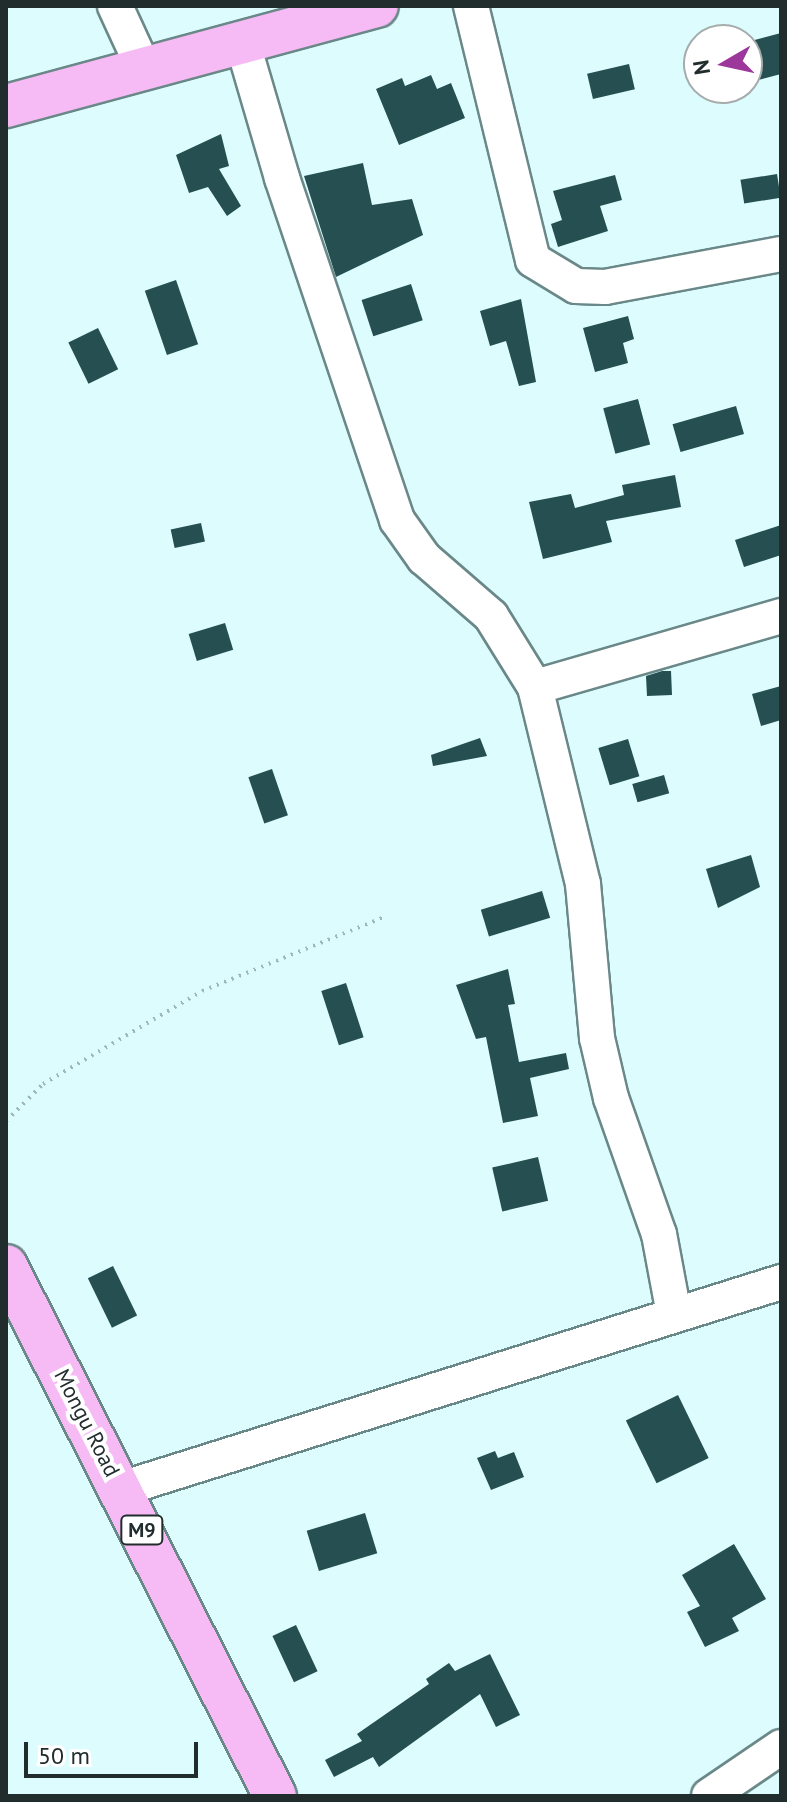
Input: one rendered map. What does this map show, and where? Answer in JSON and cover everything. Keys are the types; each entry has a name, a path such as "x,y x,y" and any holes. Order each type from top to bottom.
{"main road":[{"path":"6,106 377,6"},
{"name":"Mongu Road","path":"6,1266 275,1796"}],"street":[{"path":"115,6 144,69"},
{"path":"471,6 533,260 576,286 605,287 781,254"},
{"path":"242,41 282,178 397,520 424,558 491,616 535,687 583,884 597,1038 611,1098 659,1234 674,1314"},
{"path":"535,687 781,616"},
{"path":"121,1489 478,1381 674,1314 781,1282"},
{"path":"709,1796 781,1747"}],"path":[{"path":"6,1121 43,1084 202,991 384,917"}],"building":[{"path":"781,33 781,74 763,79 763,38"},
{"path":"629,64 635,89 593,99 587,74"},
{"path":"431,75 437,89 451,83 465,118 399,145 376,89 402,78 405,86"},
{"path":"221,134 229,166 219,169 241,206 227,216 208,187 189,193 176,155"},
{"path":"363,163 372,205 412,199 423,235 336,277 304,176"},
{"path":"777,174 781,198 744,203 740,180"},
{"path":"615,175 622,200 600,206 608,231 558,247 551,224 562,220 553,191"},
{"path":"176,280 198,344 167,355 145,291"},
{"path":"411,284 423,320 373,336 362,300"},
{"path":"521,299 536,382 519,386 506,341 490,346 480,311"},
{"path":"628,316 634,339 623,343 628,363 595,372 583,328"},
{"path":"98,328 118,369 89,384 68,342"},
{"path":"638,399 650,444 615,454 603,408"},
{"path":"736,406 744,434 681,452 673,424"},
{"path":"675,475 681,507 606,521 612,542 543,559 529,502 571,494 575,508 624,495 622,485"},
{"path":"201,523 205,542 175,548 171,529"},
{"path":"781,525 781,555 744,567 735,540"},
{"path":"225,623 233,650 197,661 189,634"},
{"path":"671,671 672,695 647,696 646,676"},
{"path":"781,686 781,720 761,726 752,694"},
{"path":"480,738 487,756 433,766 431,755"},
{"path":"628,739 639,776 610,785 598,748"},
{"path":"272,769 288,815 264,823 248,777"},
{"path":"664,775 669,793 638,802 632,784"},
{"path":"751,855 760,887 718,908 706,869"},
{"path":"542,891 550,918 489,936 481,910"},
{"path":"508,969 515,1004 508,1005 519,1062 566,1053 569,1069 530,1078 538,1116 503,1123 486,1037 476,1039 456,985"},
{"path":"346,983 364,1037 339,1045 321,991"},
{"path":"538,1157 548,1201 502,1211 492,1168"},
{"path":"113,1266 137,1315 112,1328 88,1278"},
{"path":"678,1395 709,1458 657,1483 626,1420"},
{"path":"495,1451 498,1458 514,1452 524,1477 491,1490 477,1458"},
{"path":"365,1513 377,1553 319,1571 307,1531"},
{"path":"734,1544 766,1599 732,1618 739,1631 705,1647 687,1612 700,1606 682,1575"},
{"path":"296,1625 318,1671 294,1682 272,1636"},
{"path":"490,1654 520,1715 496,1727 480,1694 379,1767 373,1757 334,1777 325,1760 362,1741 357,1734 429,1684 426,1679 449,1663 455,1671"}]}
